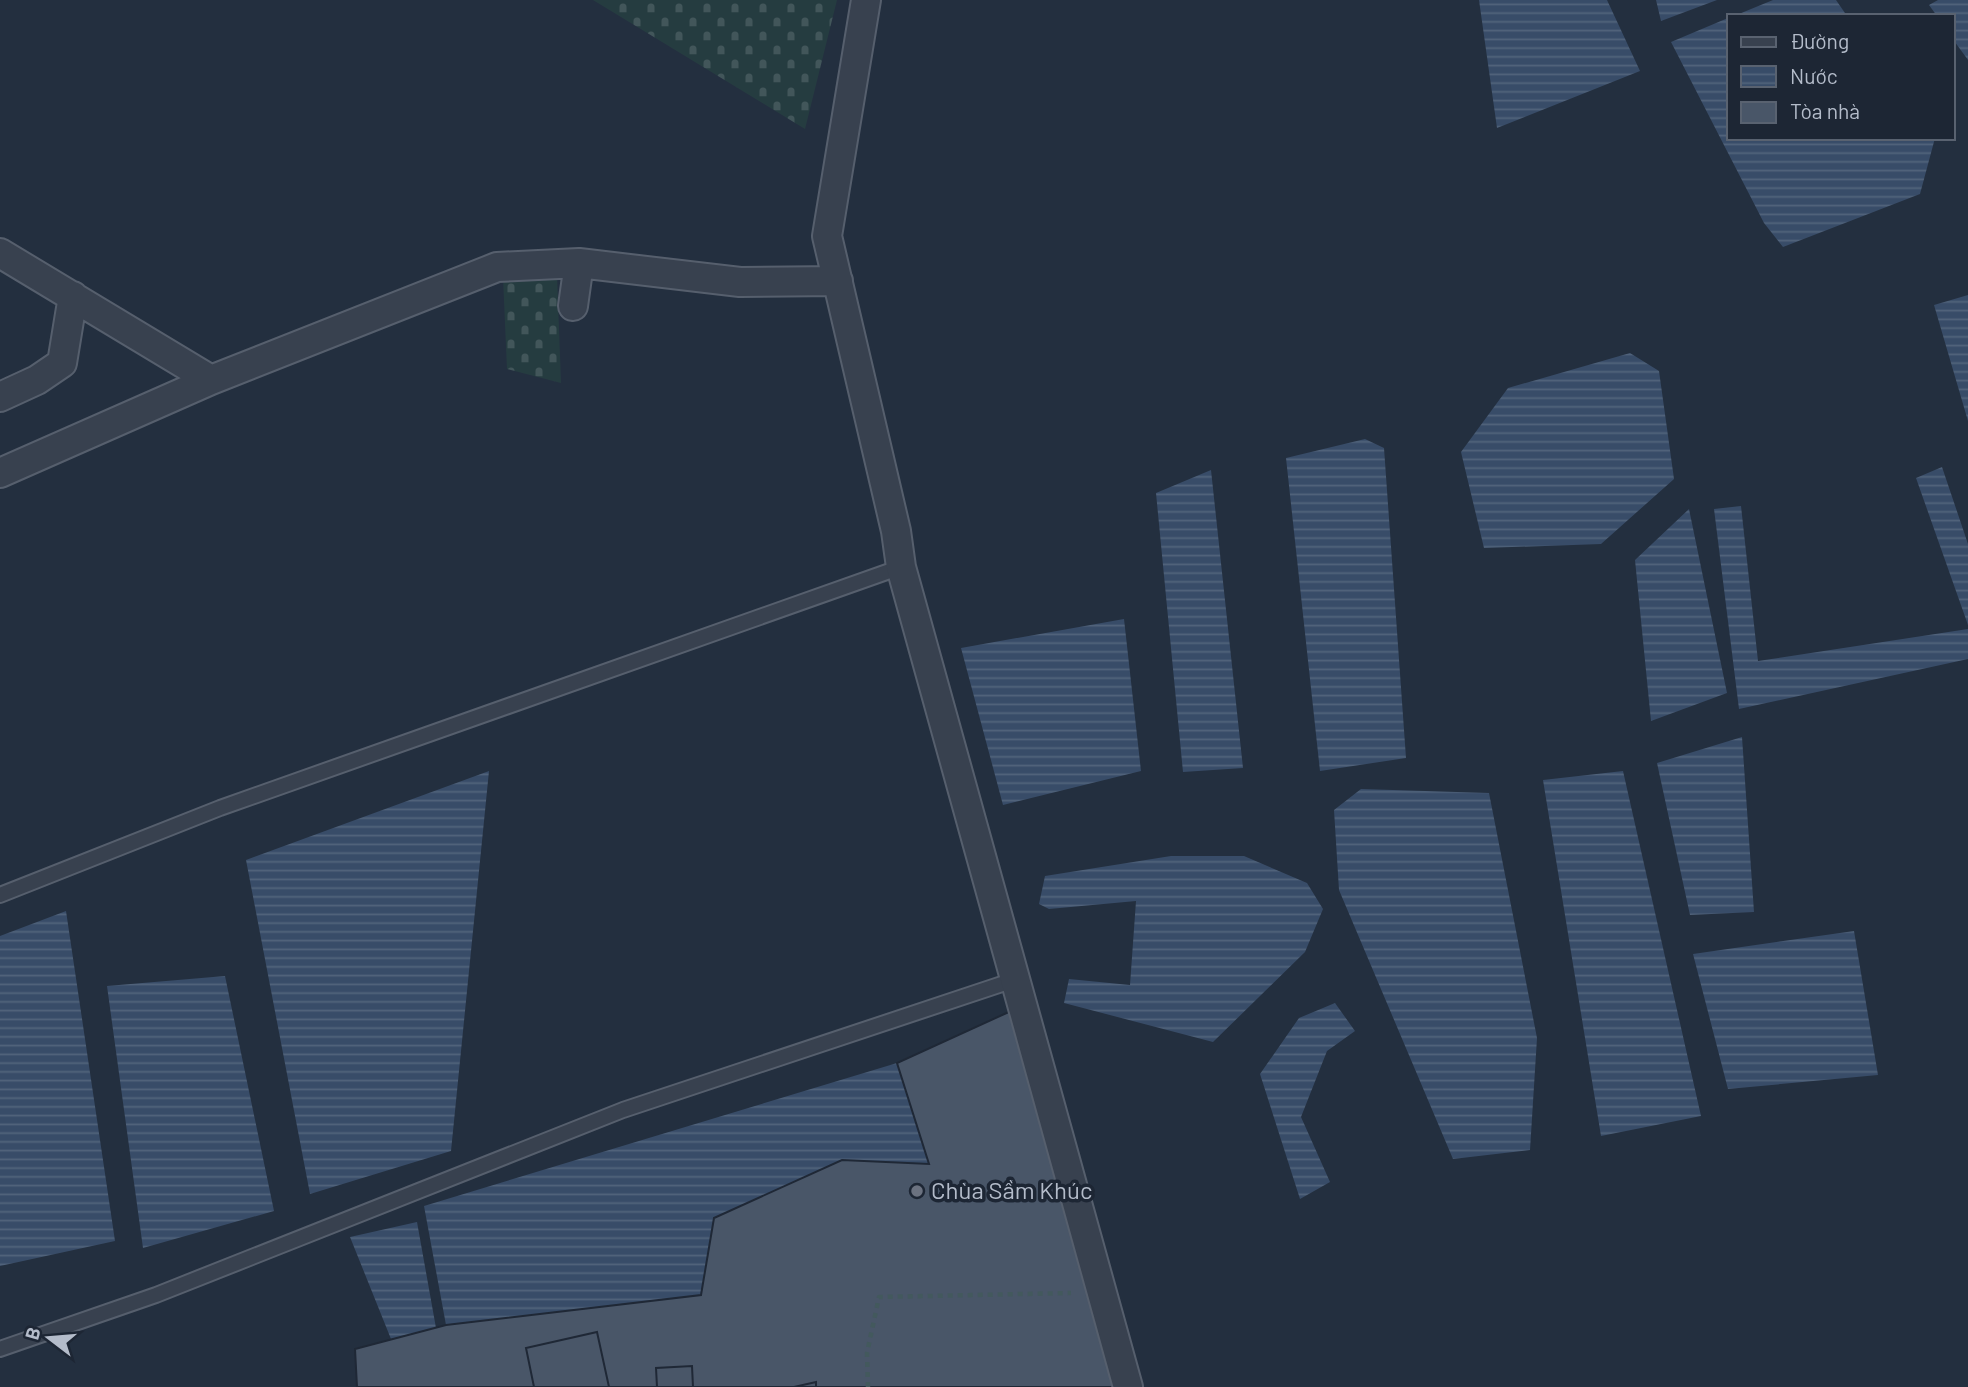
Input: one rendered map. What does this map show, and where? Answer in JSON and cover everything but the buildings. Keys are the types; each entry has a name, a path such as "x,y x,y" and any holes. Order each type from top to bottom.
{"street":[{"path":"866,0 827,236 896,531 901,567 1128,1387"},
{"path":"0,253 211,380"},
{"path":"0,473 211,380 497,267 579,263 740,282 838,281"},
{"path":"573,306 579,263"},
{"path":"0,397 37,380 62,363 73,296"}],"lane":[{"path":"0,895 220,808 901,567"},
{"path":"0,1349 156,1295 623,1110 1014,980"}],"path":[{"path":"868,1387 867,1353 878,1297 1089,1293 1101,1285"}],"green space":[{"path":"593,0 837,0 805,129"},
{"path":"557,275 561,383 507,369 503,277"}],"water":[{"path":"1479,0 1607,0 1640,71 1497,128"},
{"path":"1656,0 1717,0 1661,21"},
{"path":"1773,0 1836,0 1846,14 1739,14"},
{"path":"1938,0 1968,0 1968,60 1954,41 1954,14 1936,14 1929,5"},
{"path":"1727,18 1727,140 1934,140 1920,194 1783,247 1764,223 1671,42"},
{"path":"1968,295 1968,421 1934,305"},
{"path":"1630,353 1659,371 1674,479 1601,544 1484,548 1461,452 1508,388"},
{"path":"1365,439 1384,448 1406,758 1320,771 1286,458"},
{"path":"1942,467 1968,544 1968,625 1916,478"},
{"path":"1211,470 1243,768 1183,772 1156,493"},
{"path":"1741,506 1758,661 1968,629 1968,659 1739,709 1714,509"},
{"path":"1689,509 1727,693 1651,721 1635,560"},
{"path":"1124,619 1141,771 1003,805 961,648"},
{"path":"1742,737 1754,912 1690,915 1657,763"},
{"path":"489,771 451,1151 310,1194 246,860"},
{"path":"1623,771 1701,1116 1601,1136 1543,780"},
{"path":"1361,789 1489,793 1537,1038 1530,1150 1453,1159 1339,890 1334,810"},
{"path":"1171,856 1244,856 1307,883 1323,909 1305,952 1213,1042 1064,1003 1069,979 1130,985 1136,901 1049,909 1039,904 1045,876"},
{"path":"66,911 115,1241 0,1266 0,936"},
{"path":"1854,931 1878,1075 1728,1089 1693,954"},
{"path":"225,976 274,1211 143,1248 107,986"},
{"path":"1335,1003 1355,1031 1327,1051 1301,1117 1330,1182 1300,1199 1260,1074 1299,1018"},
{"path":"897,1063 929,1164 842,1160 714,1218 701,1295 446,1325 424,1206"},
{"path":"417,1222 436,1328 391,1339 350,1237"}],"place":[{"name":"Chùa Sầm Khúc","path":"917,1191"}]}
